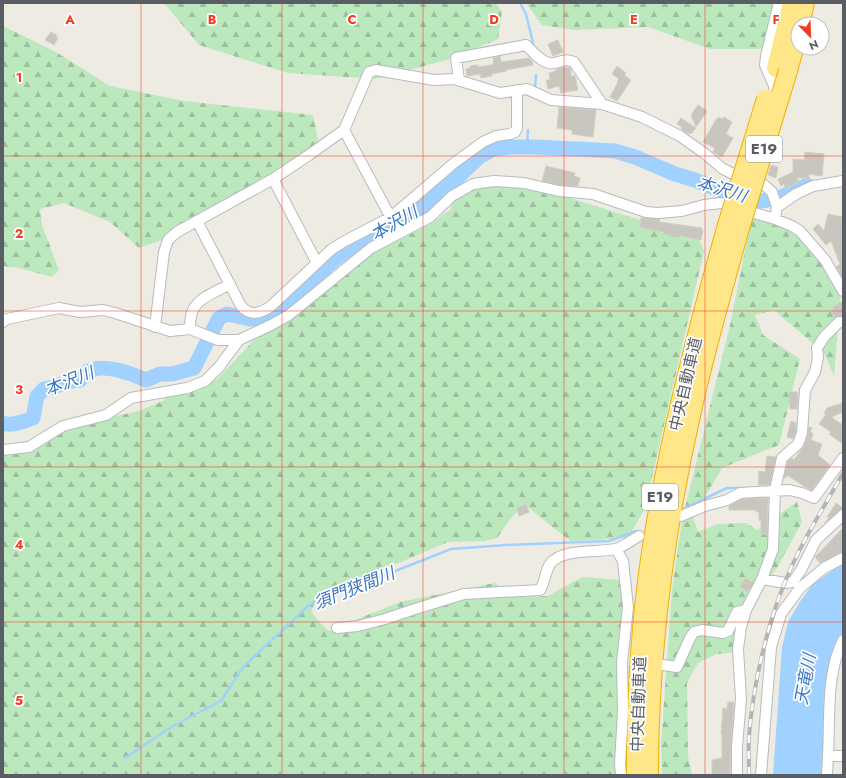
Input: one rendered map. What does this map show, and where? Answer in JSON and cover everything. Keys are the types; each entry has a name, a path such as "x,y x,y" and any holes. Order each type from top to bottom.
{"highway":[{"name":"中央自動車道","path":"782,69 792,3"},
{"path":"802,16 805,3"},
{"name":"中央自動車道","path":"636,775 637,697 645,596 663,483 679,404 702,314 734,226 782,69 790,50"},
{"name":"中央自動車道","path":"649,775 651,697 659,598 666,547 676,485 734,226"}],"street":[{"path":"750,182 775,88 765,65 779,3"},
{"path":"459,80 456,58 526,45 544,61 550,64 568,59 574,62 602,104"},
{"path":"155,327 164,252 168,240 177,232 273,179 310,155 344,130 369,72 376,70 434,80 454,79 500,93 527,89 551,100 602,104 642,117 680,136 704,153 723,170 750,182 763,184 772,192 775,201 775,219"},
{"path":"197,221 241,306 250,313 263,312 332,250 345,241 391,217 454,163 483,142 496,136 515,132 517,128 517,90"},
{"path":"344,130 399,233"},
{"path":"273,179 317,263"},
{"path":"3,322 7,319 59,308 80,312 103,310 115,312 170,331 190,329 218,340 239,340 272,325 289,315 371,248 430,217 452,196 473,184 494,181 524,183 558,191 593,194 646,212 658,213 682,211 704,205 720,203 775,219 800,230 825,260 843,291"},
{"path":"775,201 813,186 843,181"},
{"path":"190,329 191,316 198,302 230,284"},
{"path":"737,775 737,746 741,699 738,649 741,627 746,610 762,579 773,549 775,490 782,458 798,444 802,433 805,390 815,372 818,358 817,348 824,337 839,322 843,322"},
{"path":"3,450 29,447 63,426 106,415 131,398 188,388 205,381 219,367 239,340"},
{"path":"681,516 705,506 727,500 740,492 789,490 814,498 843,458"},
{"path":"762,579 785,583 793,582 801,570 816,540 843,515"},
{"path":"337,628 358,626 385,620 464,594 540,590 544,584 550,565 558,556 616,549 639,536"},
{"path":"616,549 622,561 628,607 627,663 620,764 621,775"},
{"path":"761,775 771,647 781,614 800,588 824,568 843,558"},
{"path":"663,665 677,667 694,632 702,630 723,633 728,631 736,612 746,610"},
{"path":"827,775 831,686 838,649 843,640"},
{"path":"828,756 843,756"}],"green space":[{"path":"164,3 496,3 502,12 498,39 454,58 376,79 288,73 199,45"},
{"path":"526,3 777,3 769,44 761,49 710,49 648,27 574,30 542,25"},
{"path":"3,26 56,52 110,86 184,101 313,115 319,144 283,173 171,237 139,248 110,222 64,203 40,209 42,225 59,270 52,277 19,268 3,266"},
{"path":"473,183 522,183 698,238 704,251 645,508 628,538 570,541 524,504 508,522 497,538 485,541 448,542 382,570 318,594 311,612 328,631 400,602 495,583 512,597 548,596 582,577 621,580 626,603 621,775 3,775 3,449 49,441 66,427 139,411 165,400 163,394 216,380 258,336 276,322 375,252 432,223 451,209 453,194"},
{"path":"752,216 799,233 841,289 834,376 824,353 774,310 755,315 763,335 800,359 779,445 722,468 693,517 698,532 718,524 746,523 757,530 797,502 802,522 777,568 754,598 741,652 716,654 698,663 687,683 688,756 692,775 662,775 661,744 672,590 682,520 730,325"}],"water":[{"name":"天竜川","path":"843,563 843,632 830,659 825,686 822,775 773,775 782,647 788,622 799,603 813,584"}],"building":[{"path":"51,32 57,35 56,37 58,38 54,45 45,40"},
{"path":"558,40 563,52 553,56 548,44"},
{"path":"500,56 501,62 529,58 533,65 506,70 492,74 492,76 481,78 480,74 467,76 466,69 470,68 470,66 478,65 478,67 491,65 494,63 493,58"},
{"path":"617,66 626,73 624,75 631,80 617,101 610,97 619,79 612,74"},
{"path":"564,67 571,69 571,76 575,76 578,90 561,93 559,86 548,89 546,80 550,80 549,73"},
{"path":"698,105 707,111 696,127 691,115"},
{"path":"559,107 596,110 593,137 572,134 572,130 557,128"},
{"path":"719,117 722,119 724,117 732,122 726,134 733,138 722,157 713,152 715,148 703,142"},
{"path":"681,118 696,128 691,134 681,129 682,127 677,124"},
{"path":"805,152 824,154 822,176 809,174 809,178 797,178 799,182 785,188 784,184 781,186 778,179 793,172 793,159 804,160"},
{"path":"771,165 778,167 776,178 768,175"},
{"path":"546,166 575,173 574,176 580,178 578,186 560,185 542,181"},
{"path":"828,214 843,217 843,278 836,267 840,264 831,241 826,245 813,229 818,224 824,231"},
{"path":"641,218 660,219 659,222 702,228 701,240 678,235 677,237 663,234 664,232 640,227"},
{"path":"843,301 843,316 835,317 831,311 833,310 832,308"},
{"path":"789,392 798,392 797,409 790,409"},
{"path":"843,403 843,412 831,417 843,425 843,444 829,434 831,432 819,424 826,414 824,413 827,408"},
{"path":"791,421 796,423 796,432 793,439 787,437"},
{"path":"809,427 812,428 810,431 813,434 811,440 822,444 818,455 830,465 812,490 787,475 786,478 784,478 788,461 792,458 794,460 804,446"},
{"path":"767,456 776,457 770,485 758,485 759,471 765,472"},
{"path":"768,498 767,534 761,534 761,520 759,521 759,512 756,512 756,510 729,510 729,506 742,499"},
{"path":"836,503 843,508 824,523 829,518 827,517"},
{"path":"526,504 529,512 519,516 517,508"},
{"path":"843,528 843,552 820,563 815,557"},
{"path":"745,578 753,583 747,591 740,587"},
{"path":"728,702 734,702 730,775 712,774 712,760 722,758 721,734 723,708 727,709"}],"waterway":[{"path":"520,3 526,14 534,47"},
{"path":"535,88 536,75"},
{"path":"527,147 528,130"},
{"name":"本沢川","path":"3,423 14,424 33,418 37,396 44,389 71,381 80,380 86,372 95,369 102,368 118,370 146,380 160,374 172,374 194,368 219,318 227,314 250,319 262,318 275,313 336,258 358,243 401,223 413,215 479,157 494,149 509,147 537,147 615,151 635,157 726,193 761,201 779,198 807,185"},
{"name":"須門狭間川","path":"681,510 727,488 746,488"},
{"name":"須門狭間川","path":"125,758 171,727 221,701 243,667 309,605 451,549 506,545 609,541 636,531"}],"railway":[{"path":"749,775 749,736 751,717 761,658 772,618 791,568 812,527 843,473"}]}
